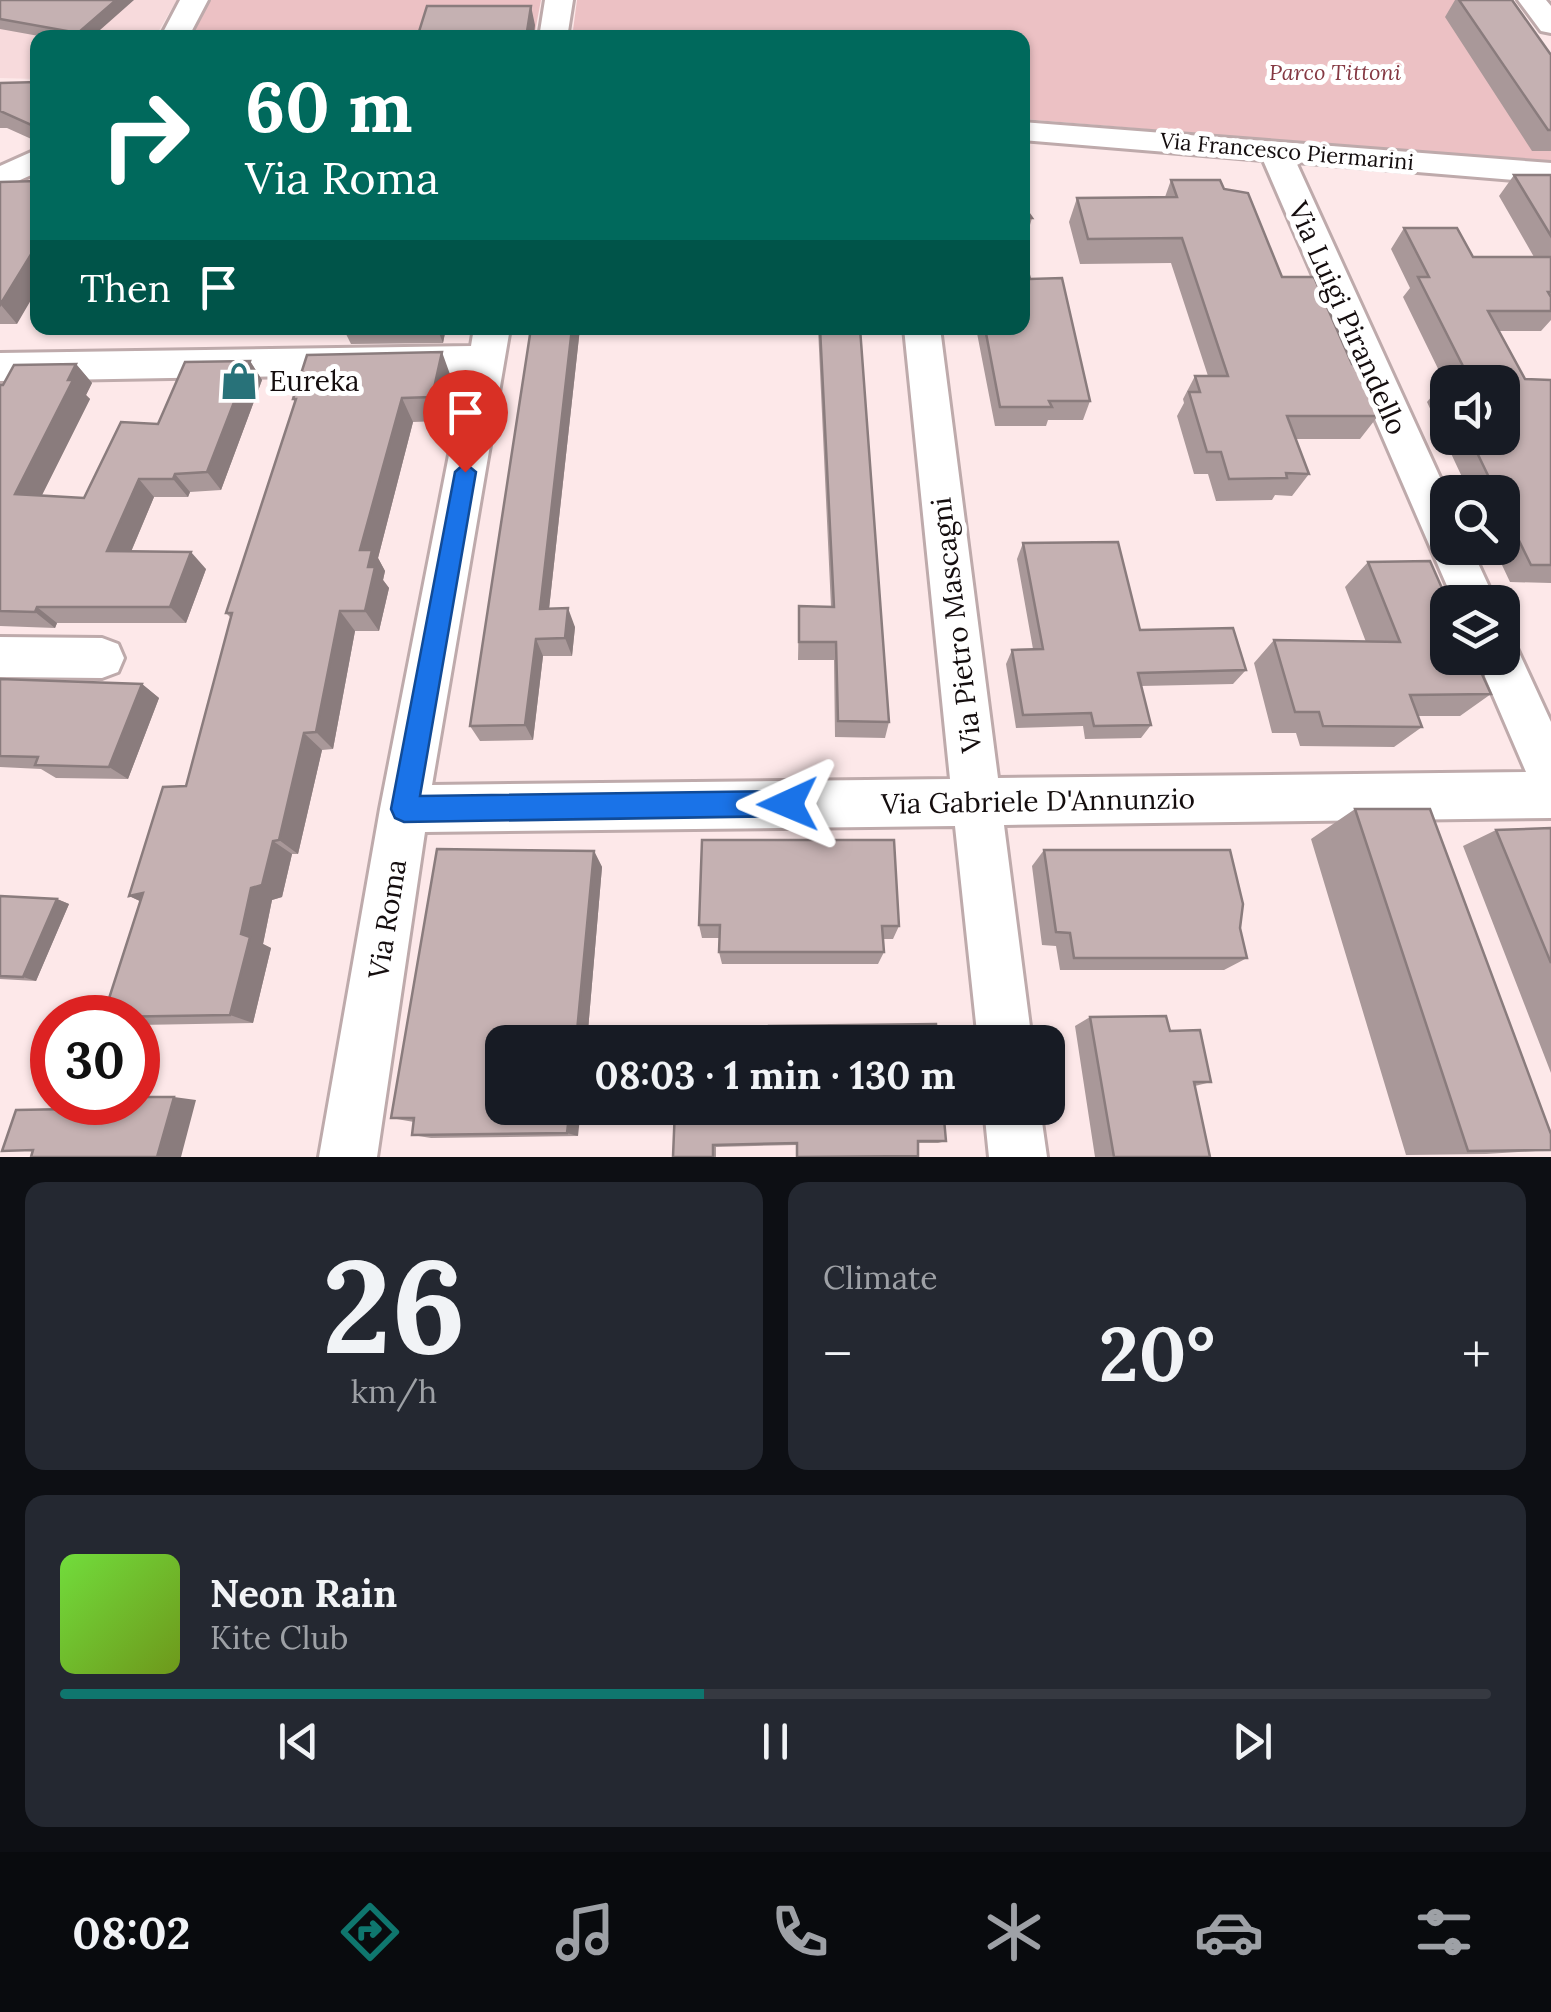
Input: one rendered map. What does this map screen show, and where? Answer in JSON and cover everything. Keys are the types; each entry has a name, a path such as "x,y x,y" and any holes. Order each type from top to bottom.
{"street":[{"path":"178,30 194,0"},
{"path":"554,30 560,0"},
{"path":"1532,0 1550,24"},
{"name":"Via Francesco Piermarini","path":"1030,132 1551,173"},
{"name":"Via Luigi Pirandello","path":"1274,149 1430,501"},
{"path":"0,179 30,163"},
{"name":"Via Pietro Mascagni","path":"923,335 1003,1025"},
{"path":"0,367 489,343"},
{"name":"Via Roma","path":"348,1157 404,809 489,343"},
{"path":"0,657 102,658"},
{"path":"1507,675 1551,774"},
{"name":"Via Gabriele D'Annunzio","path":"404,809 1551,796"},
{"path":"1014,1125 1018,1157"}],"shaded area":[{"path":"0,0 177,0 159,30 30,30 30,79 0,78"}],"green space":[{"path":"208,0 541,0 535,30 195,30"},
{"name":"Parco Tittoni","path":"577,0 1507,0 1551,58 1551,162 1030,120 1030,30 573,30"}],"building":[{"path":"0,0 116,0 81,30 0,19"},
{"path":"1459,0 1512,0 1551,55 1551,130 1548,130"},
{"path":"427,6 531,6 527,30 420,30"},
{"path":"30,82 30,124 0,111 0,83"},
{"path":"1514,175 1551,175 1551,236"},
{"path":"1171,180 1220,180 1224,189 1248,193 1282,277 1314,277 1352,364 1359,364 1378,416 1287,416 1309,474 1229,479 1221,452 1207,452 1189,392 1200,392 1195,376 1228,376 1182,238 1088,239 1077,198 1177,197"},
{"path":"30,181 30,256 0,305 0,182"},
{"path":"1404,228 1457,228 1473,257 1551,257 1551,311 1488,311 1517,365 1462,365 1418,277 1429,277"},
{"path":"1062,278 1090,401 1049,401 1052,407 1000,407 986,335 1030,335 1030,279"},
{"path":"530,335 571,335 540,609 568,608 565,638 536,639 525,725 470,726"},
{"path":"820,335 861,335 889,722 838,721 836,642 799,642 799,606 834,607"},
{"path":"442,352 432,397 402,398 360,550 372,550 368,567 375,567 365,611 340,611 316,732 304,733 279,840 273,841 262,885 251,888 241,934 250,937 230,1015 160,1016 160,995 110,995 143,893 129,896 163,787 186,786 232,613 226,613 307,355"},
{"path":"250,361 207,472 175,474 173,479 139,479 107,551 191,552 170,607 37,607 35,612 0,611 0,385 14,365 76,364 68,380 73,380 15,494 84,498 121,422 158,424 185,362"},
{"path":"1520,370 1525,379 1551,380 1551,565 1531,565 1520,543 1520,475 1488,475 1478,455 1520,455"},
{"path":"1118,542 1140,630 1233,628 1246,670 1138,673 1151,725 1094,726 1091,713 1023,715 1012,650 1043,649 1023,543"},
{"path":"1430,561 1441,585 1430,585 1430,675 1482,675 1491,694 1410,695 1422,727 1323,726 1319,712 1295,712 1274,640 1400,642 1368,562"},
{"path":"0,679 142,684 109,767 35,765 38,757 0,756"},
{"path":"1355,809 1430,809 1551,1134 1551,1150 1468,1151"},
{"path":"1551,828 1551,963 1496,830"},
{"path":"702,840 894,840 899,926 882,926 884,952 719,952 720,925 699,925"},
{"path":"437,849 594,851 578,1025 485,1025 485,1125 568,1125 567,1133 412,1135 414,1118 391,1118"},
{"path":"1044,850 1230,850 1243,904 1240,928 1247,958 1074,958 1070,933 1056,932"},
{"path":"0,896 57,899 23,977 0,976"},
{"path":"1166,1016 1170,1031 1200,1030 1211,1082 1194,1082 1210,1157 1114,1157 1090,1017"},
{"path":"160,1097 174,1097 157,1157 31,1157 33,1150 2,1151 16,1110 30,1110 30,1125 160,1125"},
{"path":"674,1125 945,1125 946,1141 918,1141 918,1156 797,1157 797,1143 713,1145 713,1157 673,1157"}],"place":[{"name":"Eureka","path":"239,381"}],"route":[{"path":"465,472 404,809 788,804"}]}
